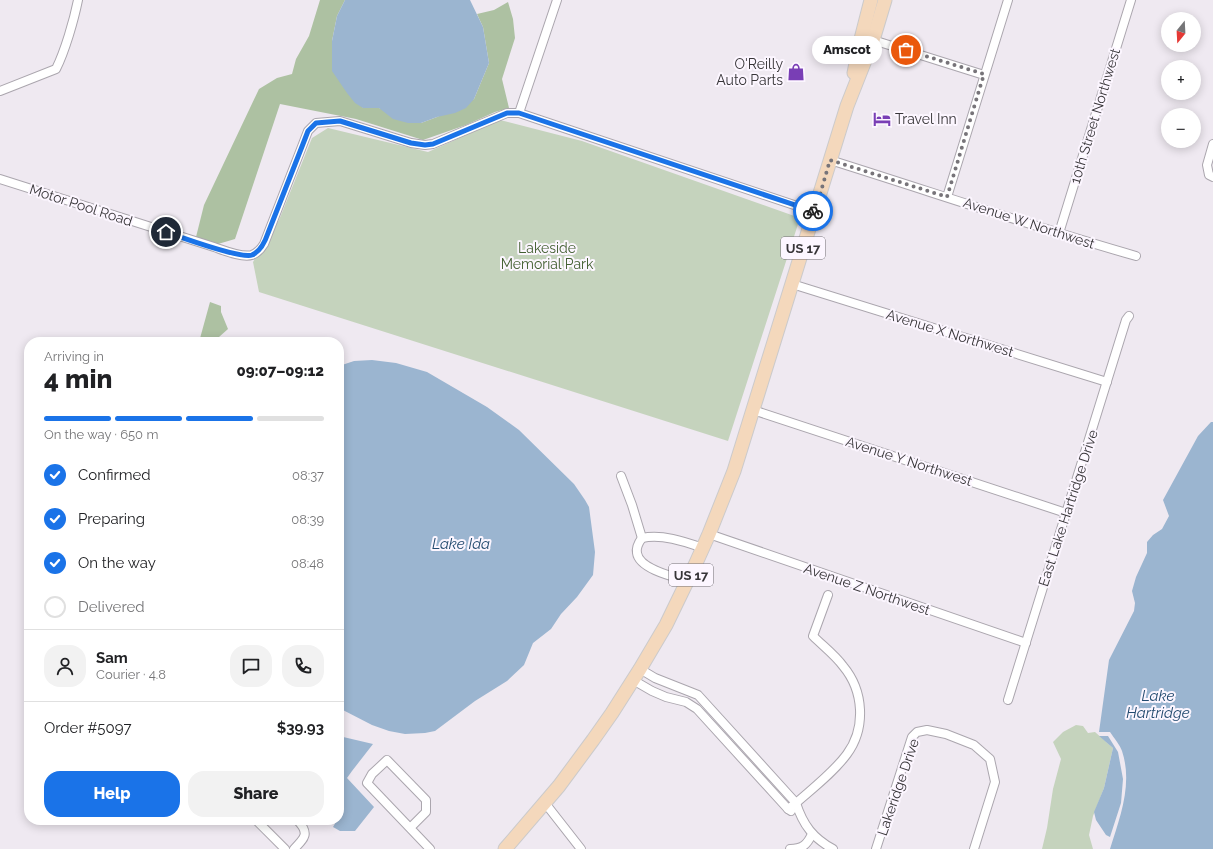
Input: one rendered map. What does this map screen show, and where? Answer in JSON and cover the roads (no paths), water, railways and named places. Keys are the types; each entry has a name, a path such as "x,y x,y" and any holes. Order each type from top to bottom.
{"highway":[{"name":"US 17","path":"867,40 871,0"},
{"path":"867,40 871,33 875,0"},
{"name":"US 17","path":"505,849 545,803 593,740 633,680 666,625 703,548 734,471 867,40 885,0"}],"street":[{"path":"0,91 56,69 69,34 78,0"},
{"path":"519,113 557,0"},
{"path":"947,197 1008,0"},
{"name":"10th Street Northwest","path":"1059,233 1132,0"},
{"path":"867,40 984,74"},
{"name":"Motor Pool Road","path":"0,179 230,252 253,255 264,244 308,131 316,123 340,121 411,143 425,145 433,144 507,113 519,113 815,212"},
{"path":"1211,176 1207,165 1213,144"},
{"name":"Avenue W Northwest","path":"830,160 1136,256"},
{"name":"Avenue X Northwest","path":"792,284 1107,382"},
{"name":"East Lake Hartridge Drive","path":"1008,700 1126,320 1129,316"},
{"name":"Avenue Y Northwest","path":"753,410 1066,513"},
{"path":"621,476 642,538 638,545 638,558 643,564 656,570 688,581"},
{"name":"Avenue Z Northwest","path":"709,534 1026,643"},
{"path":"642,538 660,536 703,548"},
{"path":"788,809 842,760 853,743 859,722 860,701 854,683 844,666 813,636 828,595"},
{"path":"640,668 655,678 698,694 796,803 800,817 812,834 824,844 834,849"},
{"path":"633,680 652,691 666,697 686,702 698,709 788,809 800,817"},
{"name":"Lakeridge Drive","path":"876,849 912,737 917,732 927,730 946,734 974,745 990,759 995,782 974,849"},
{"path":"738,754 745,747"},
{"path":"410,828 426,812 426,800 387,760 372,774 367,782 410,828 430,849"},
{"path":"545,803 582,849"},
{"path":"261,825 285,849"},
{"path":"294,849 301,842 305,834 305,829 301,825"},
{"path":"790,849 798,849 808,842 812,834"}],"water":[{"path":"345,0 470,0 483,27 489,63 474,99 466,108 455,113 437,117 421,123 408,123 393,119 379,108 363,108 355,103 332,71 332,41 337,16"},
{"name":"Lake Ida","path":"372,360 396,363 427,372 487,407 519,430 574,484 589,507 595,552 593,575 577,597 561,614 551,629 533,643 524,665 507,681 475,701 435,731 405,734 389,731 372,725 344,711 344,364 354,361"},
{"name":"Lake Hartridge","path":"1211,422 1213,422 1213,849 1110,849 1124,800 1126,776 1122,751 1118,744 1110,732 1099,732 1109,660 1134,611 1135,603 1132,591 1136,577 1147,553 1147,542 1153,535 1162,529 1169,516 1163,500 1198,436"},
{"path":"1099,736 1108,736 1118,752 1123,779 1121,803 1110,837 1106,835 1096,820 1094,812 1104,788 1113,748"},
{"path":"344,737 373,744 347,778 374,807 355,831 340,831 333,827 334,825 344,825"}],"place":[{"name":"Amscot","path":"906,50"},
{"name":"O'Reilly Auto Parts","path":"796,72"},
{"name":"Travel Inn","path":"882,119"}],"park label":[{"name":"Lakeside Memorial Park","path":"547,256"}]}
